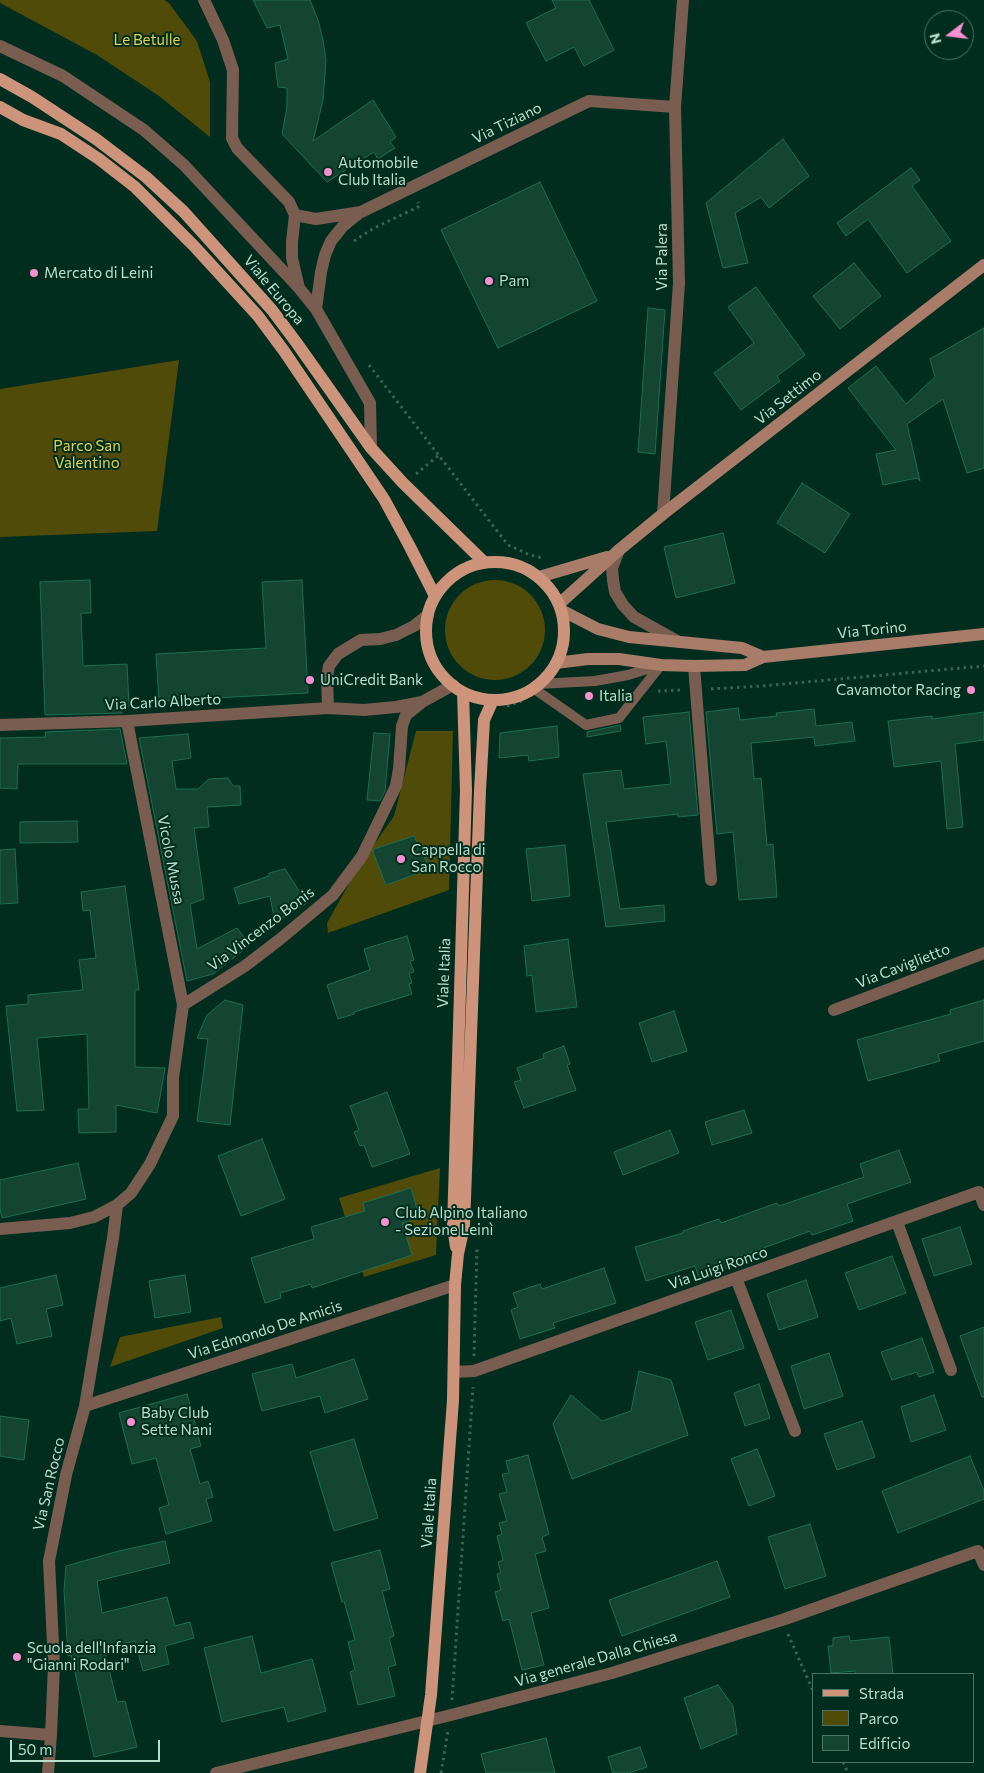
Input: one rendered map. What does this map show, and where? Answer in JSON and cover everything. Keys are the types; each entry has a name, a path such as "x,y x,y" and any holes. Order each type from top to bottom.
{"main road":[{"name":"Viale Europa","path":"0,79 32,96 96,139 146,177 184,212 272,310 371,448 403,483 484,562"},
{"name":"Viale Europa","path":"0,107 23,120 61,134 99,159 134,186 194,246 258,316 284,351 384,499 435,596"},
{"name":"Via Settimo","path":"560,607 615,553 663,514 984,265"},
{"name":"Via Settimo","path":"539,577 615,553"},
{"path":"484,562 513,564 539,577 560,607 563,617 563,640 556,663 546,677 536,686 514,697 494,700 478,698 458,689 443,676 430,654 427,641 428,615 435,596 448,580 459,572 484,562"},
{"name":"Via Torino","path":"560,607 598,629 629,637 742,648 763,657"},
{"name":"Via Torino","path":"556,663 588,659 619,660 660,665 745,665 763,657 984,634"},
{"name":"Viale Italia","path":"458,689 466,790 453,1228 458,1254"},
{"name":"Viale Italia","path":"420,1773 434,1666 453,1400 455,1285 458,1254 464,1226 484,720 494,700"}],"street":[{"path":"204,0 223,40 233,70 232,138 237,148 290,202 295,215 292,258 299,288"},
{"name":"Via Palera","path":"663,514 679,284 675,107 683,0"},
{"path":"0,46 63,76 144,130 184,165 299,288 316,309 370,403 371,448"},
{"name":"Via Tiziano","path":"316,309 321,272 328,248 343,226 361,212 588,101 675,107"},
{"name":"Via Tiziano","path":"295,215 316,219 361,212"},
{"path":"615,553 612,568 613,580 615,592 623,605 634,617 681,643"},
{"path":"328,708 327,677 329,666 338,654 361,640 380,639 396,635 414,626 428,615"},
{"path":"694,666 711,880"},
{"name":"Via Carlo Alberto","path":"0,725 127,721 328,708 364,710 422,702 458,689"},
{"name":"Via Vincenzo Bonis","path":"183,1005 245,966 333,895 362,856 396,786 402,726 406,715 422,702"},
{"name":"Vicolo Mussa","path":"127,721 183,1005"},
{"name":"Via Caviglietto","path":"834,1010 984,953"},
{"path":"0,1229 70,1223 94,1217 117,1205 131,1193 150,1164 173,1116 173,1078 183,1005"},
{"name":"Via Luigi Ronco","path":"454,1372 474,1371 979,1192 984,1205"},
{"name":"Via San Rocco","path":"48,1773 52,1735 54,1665 49,1561 66,1475 85,1406 117,1205"},
{"path":"897,1222 951,1370"},
{"path":"736,1278 794,1431"},
{"name":"Via Edmondo De Amicis","path":"85,1406 455,1285"},
{"name":"Via generale Dalla Chiesa","path":"216,1773 612,1673 782,1620 978,1551 984,1565"},
{"path":"0,1731 52,1735"}],"lane":[{"path":"536,686 595,681 628,675 660,665"},
{"path":"536,686 586,725 619,718 660,665"}],"path":[{"path":"349,245 374,228 420,206 411,187"},
{"path":"367,363 508,546 547,560"},
{"path":"403,483 439,455"},
{"path":"441,1773 450,1715 474,1371 477,1256"},
{"path":"782,1620 812,1689"}],"green space":[{"name":"Le Betulle","path":"0,0 164,0 169,3 197,41 210,82 210,137 159,96 97,55 0,3"},
{"name":"Parco San Valentino","path":"179,360 157,531 0,537 0,389"},
{"path":"495,580 514,584 530,595 541,611 545,630 541,649 530,665 514,676 495,680 476,676 460,665 449,649 445,630 449,611 460,595 476,584"},
{"path":"416,731 453,731 449,890 328,933 327,923 359,866 394,816"},
{"path":"440,1168 436,1255 364,1277 339,1198"},
{"path":"221,1317 223,1328 110,1367 120,1337"}],"building":[{"path":"253,0 310,0 318,20 326,60 323,100 313,141 373,100 396,137 390,142 395,148 378,159 374,152 327,182 282,134 287,107 287,88 278,87 275,63 288,59 280,25 267,28"},
{"path":"552,0 589,0 614,50 584,66 574,47 546,61 526,23 556,8"},
{"path":"783,139 809,176 769,208 761,197 735,213 748,263 723,268 706,203"},
{"path":"911,168 920,180 912,186 951,241 907,273 868,219 846,236 837,223"},
{"path":"540,182 597,301 498,348 441,230"},
{"path":"854,263 881,296 840,329 813,296"},
{"path":"756,287 805,355 777,376 780,381 741,410 714,373 754,343 728,307"},
{"path":"648,308 665,310 655,454 638,452"},
{"path":"984,328 984,468 967,473 943,399 907,424 920,481 917,478 883,485 876,454 896,450 848,388 876,366 906,404 935,377 930,359"},
{"path":"802,483 850,514 825,553 777,523"},
{"path":"723,533 735,583 676,598 664,547"},
{"path":"90,580 91,613 81,613 83,666 127,664 129,706 122,706 122,713 45,715 40,582"},
{"path":"302,580 308,693 159,701 156,654 266,648 262,582"},
{"path":"738,708 740,720 777,716 776,713 814,709 816,726 852,722 855,741 815,746 814,737 751,743 754,779 761,778 767,845 773,844 777,897 739,900 733,832 717,834 706,712"},
{"path":"689,712 698,815 678,817 678,814 606,822 620,909 664,905 665,921 606,927 583,774 621,770 624,789 671,784 666,741 646,744 643,717"},
{"path":"984,712 984,740 955,744 963,827 947,829 941,761 894,767 888,721 932,716 932,719"},
{"path":"620,725 621,731 587,737 587,732"},
{"path":"557,726 559,757 529,761 528,755 499,758 500,733"},
{"path":"120,729 127,764 18,764 17,789 0,788 0,738 46,737 45,732"},
{"path":"374,733 390,734 385,791 380,801 367,800"},
{"path":"188,734 191,758 172,761 176,789 198,789 209,779 228,778 233,786 240,786 241,805 207,807 209,827 194,828 204,899 190,904 197,949 237,928 250,945 213,974 187,981 139,738"},
{"path":"77,821 78,842 20,843 20,822"},
{"name":"Cappella di San Rocco","path":"414,836 430,869 386,885 373,852 374,849"},
{"path":"565,845 570,896 532,901 526,849"},
{"path":"15,849 18,903 0,904 0,850"},
{"path":"285,869 307,903 275,923 270,896 239,904 234,888 269,876 269,873"},
{"path":"125,886 139,990 135,990 135,1067 165,1068 157,1113 116,1105 116,1132 79,1133 78,1109 89,1109 87,1034 37,1038 44,1110 17,1111 6,1006 28,1004 28,995 83,990 79,960 96,958 90,910 83,911 81,892"},
{"path":"407,936 414,960 410,961 414,972 409,973 412,983 409,984 412,994 354,1012 354,1014 338,1019 327,985 370,970 364,949"},
{"path":"568,939 577,1007 536,1012 532,975 527,976 524,946"},
{"path":"225,1000 243,1005 230,1125 197,1121 208,1039 197,1038 207,1015"},
{"path":"984,1000 984,1041 938,1054 940,1061 868,1081 857,1040 951,1014 950,1010"},
{"path":"674,1011 687,1051 652,1062 639,1023"},
{"path":"564,1046 570,1064 567,1065 576,1090 524,1108 514,1082 521,1080 517,1068 544,1058 543,1054"},
{"path":"387,1092 410,1154 372,1167 364,1145 360,1146 354,1132 359,1130 350,1106"},
{"path":"744,1110 752,1133 712,1145 705,1122"},
{"path":"670,1130 679,1153 623,1175 614,1152"},
{"path":"262,1139 285,1199 241,1216 218,1156"},
{"path":"899,1150 911,1182 847,1204 853,1221 812,1235 810,1231 733,1259 735,1265 699,1278 695,1266 646,1281 635,1247 683,1233 683,1231 719,1219 721,1223 777,1203 779,1206 864,1177 860,1164"},
{"path":"78,1163 86,1199 2,1218 0,1209 0,1180"},
{"path":"411,1188 417,1209 410,1211 412,1220 402,1223 412,1255 312,1288 311,1284 280,1293 281,1298 265,1303 251,1258 314,1239 311,1227 365,1211 363,1203"},
{"path":"960,1227 972,1264 934,1276 922,1239"},
{"path":"892,1256 906,1293 859,1310 845,1273"},
{"path":"604,1268 616,1303 553,1323 555,1328 520,1339 511,1310 518,1307 513,1293 540,1284 542,1289"},
{"path":"56,1275 63,1305 46,1309 52,1336 17,1344 11,1318 0,1321 0,1288"},
{"path":"185,1275 191,1312 155,1318 149,1281"},
{"path":"806,1280 818,1317 779,1330 767,1294"},
{"path":"731,1310 744,1348 708,1360 695,1322"},
{"path":"984,1327 984,1397 982,1397 960,1336"},
{"path":"922,1338 934,1372 919,1377 917,1372 892,1380 881,1352"},
{"path":"829,1353 843,1396 804,1409 791,1366"},
{"path":"354,1359 368,1399 325,1413 320,1396 262,1411 252,1374 292,1364 296,1378"},
{"path":"639,1371 671,1380 688,1435 572,1479 553,1424 571,1395 602,1421 631,1411"},
{"path":"759,1384 770,1418 745,1426 734,1393"},
{"path":"187,1394 201,1446 190,1449 200,1484 208,1481 213,1497 206,1499 212,1521 166,1534 159,1508 169,1505 156,1458 132,1464 119,1413"},
{"path":"934,1395 946,1430 911,1442 901,1407"},
{"path":"0,1416 29,1420 24,1460 0,1456"},
{"path":"862,1421 875,1457 837,1470 824,1434"},
{"path":"354,1439 378,1518 334,1531 310,1452"},
{"path":"757,1449 775,1496 749,1506 731,1459"},
{"path":"528,1455 549,1534 542,1537 546,1551 535,1554 549,1608 531,1613 544,1665 522,1670 509,1619 503,1621 495,1592 501,1590 497,1574 501,1573 498,1562 503,1560 497,1536 502,1534 499,1523 507,1521 499,1494 507,1492 502,1474 509,1473 506,1461"},
{"path":"970,1456 984,1491 984,1499 898,1533 882,1491"},
{"path":"810,1524 826,1576 785,1589 768,1537"},
{"path":"165,1541 170,1563 97,1581 102,1613 167,1597 175,1626 190,1622 194,1638 165,1646 169,1664 143,1671 135,1641 104,1648 117,1702 125,1701 137,1747 94,1757 71,1655 68,1656 64,1590 66,1566 119,1551"},
{"path":"380,1550 390,1589 382,1591 394,1636 389,1638 396,1665 388,1667 395,1696 358,1705 350,1672 355,1670 348,1642 355,1640 331,1563"},
{"path":"717,1561 730,1597 622,1636 609,1600"},
{"path":"252,1636 261,1673 312,1659 326,1711 288,1722 284,1707 222,1722 204,1648"},
{"path":"849,1636 850,1641 889,1637 893,1673 855,1673 855,1671 831,1673 828,1646 833,1646 833,1638"},
{"path":"718,1685 733,1706 737,1734 701,1749 684,1698"},
{"path":"546,1738 555,1773 486,1773 481,1754"},
{"path":"640,1747 647,1767 629,1773 613,1773 608,1757"}],"place":[{"name":"Automobile Club Italia","path":"328,172"},
{"name":"Mercato di Leini","path":"34,273"},
{"name":"Pam","path":"489,281"},
{"name":"UniCredit Bank","path":"310,680"},
{"name":"Cavamotor Racing","path":"971,690"},
{"name":"Italia","path":"589,696"},
{"name":"Cappella di San Rocco","path":"401,859"},
{"name":"Club Alpino Italiano - Sezione Leinì","path":"385,1222"},
{"name":"Baby Club Sette Nani","path":"131,1422"},
{"name":"Scuola dell'Infanzia \"Gianni Rodari\"","path":"17,1657"}]}
